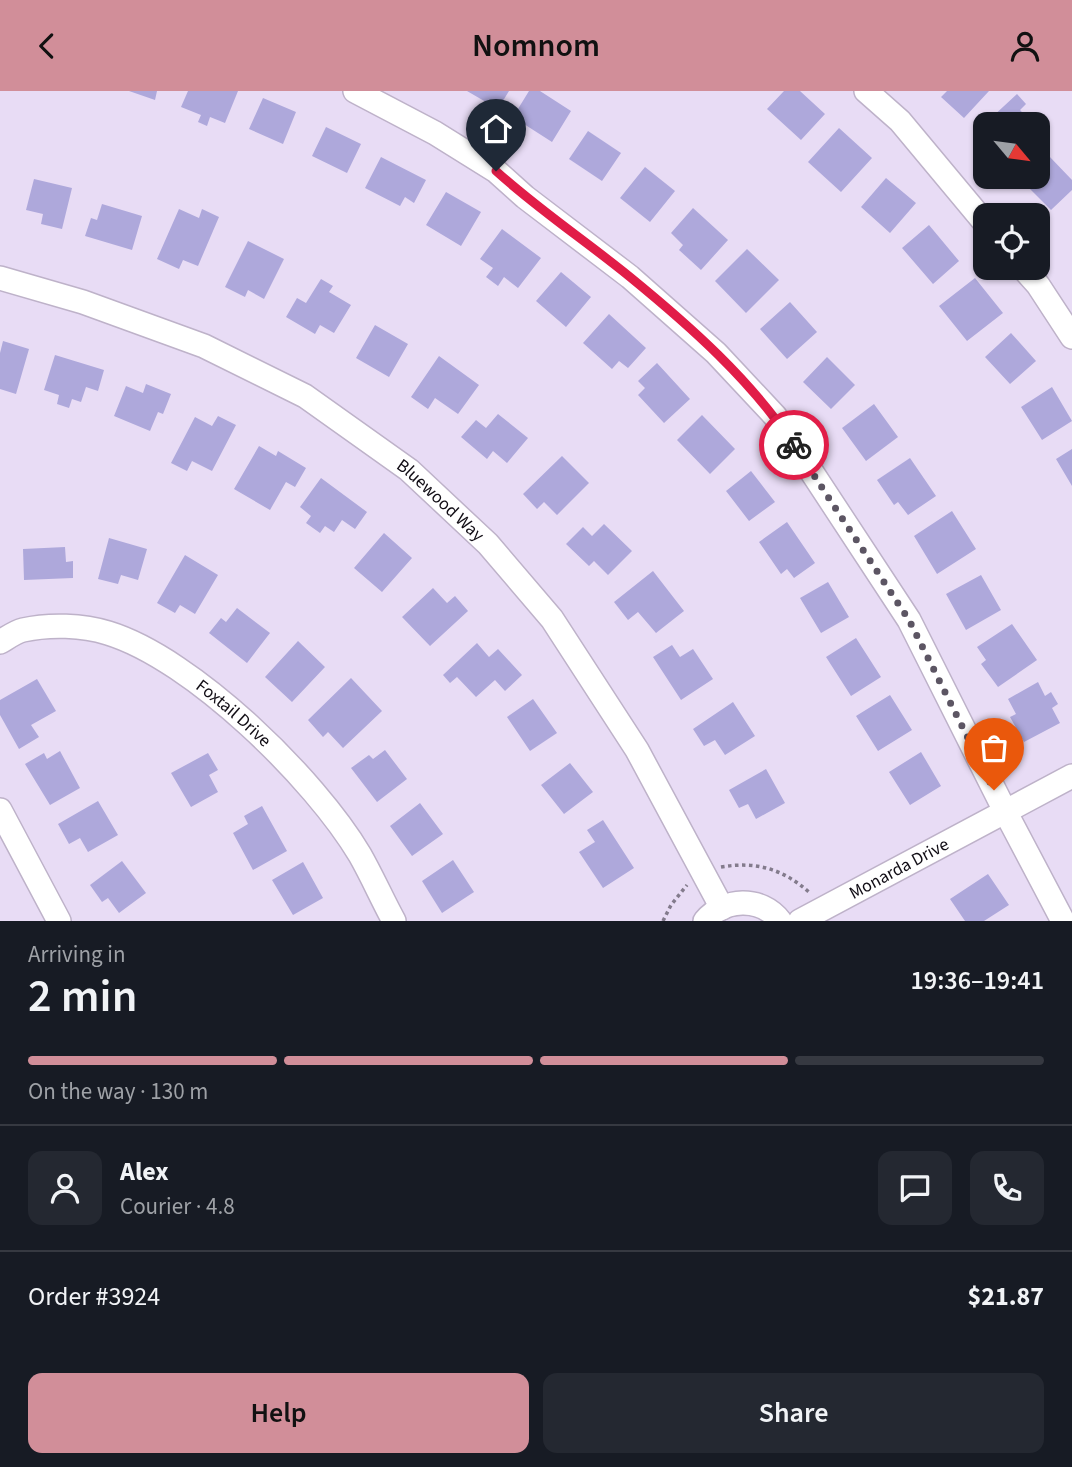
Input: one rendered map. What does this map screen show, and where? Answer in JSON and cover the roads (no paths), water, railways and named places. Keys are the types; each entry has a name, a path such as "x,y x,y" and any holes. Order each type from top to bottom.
{"street":[{"path":"355,91 435,133 496,171 525,197 630,277 716,353 775,416 909,620 1063,921"},
{"path":"866,91 900,121 973,209"},
{"name":"Bluewood Way","path":"0,278 83,302 204,345 305,396 409,470 488,544 552,619 637,750 703,874 713,914"},
{"path":"1034,280 1072,337"},
{"name":"Foxtail Drive","path":"0,642 21,630 76,627 107,632 149,650 208,691 262,736 320,800 359,854 394,921"},
{"name":"Monarda Drive","path":"800,921 1072,776"},
{"path":"0,810 59,921"},
{"path":"713,914 744,902 761,906 776,915 780,921"}]}
